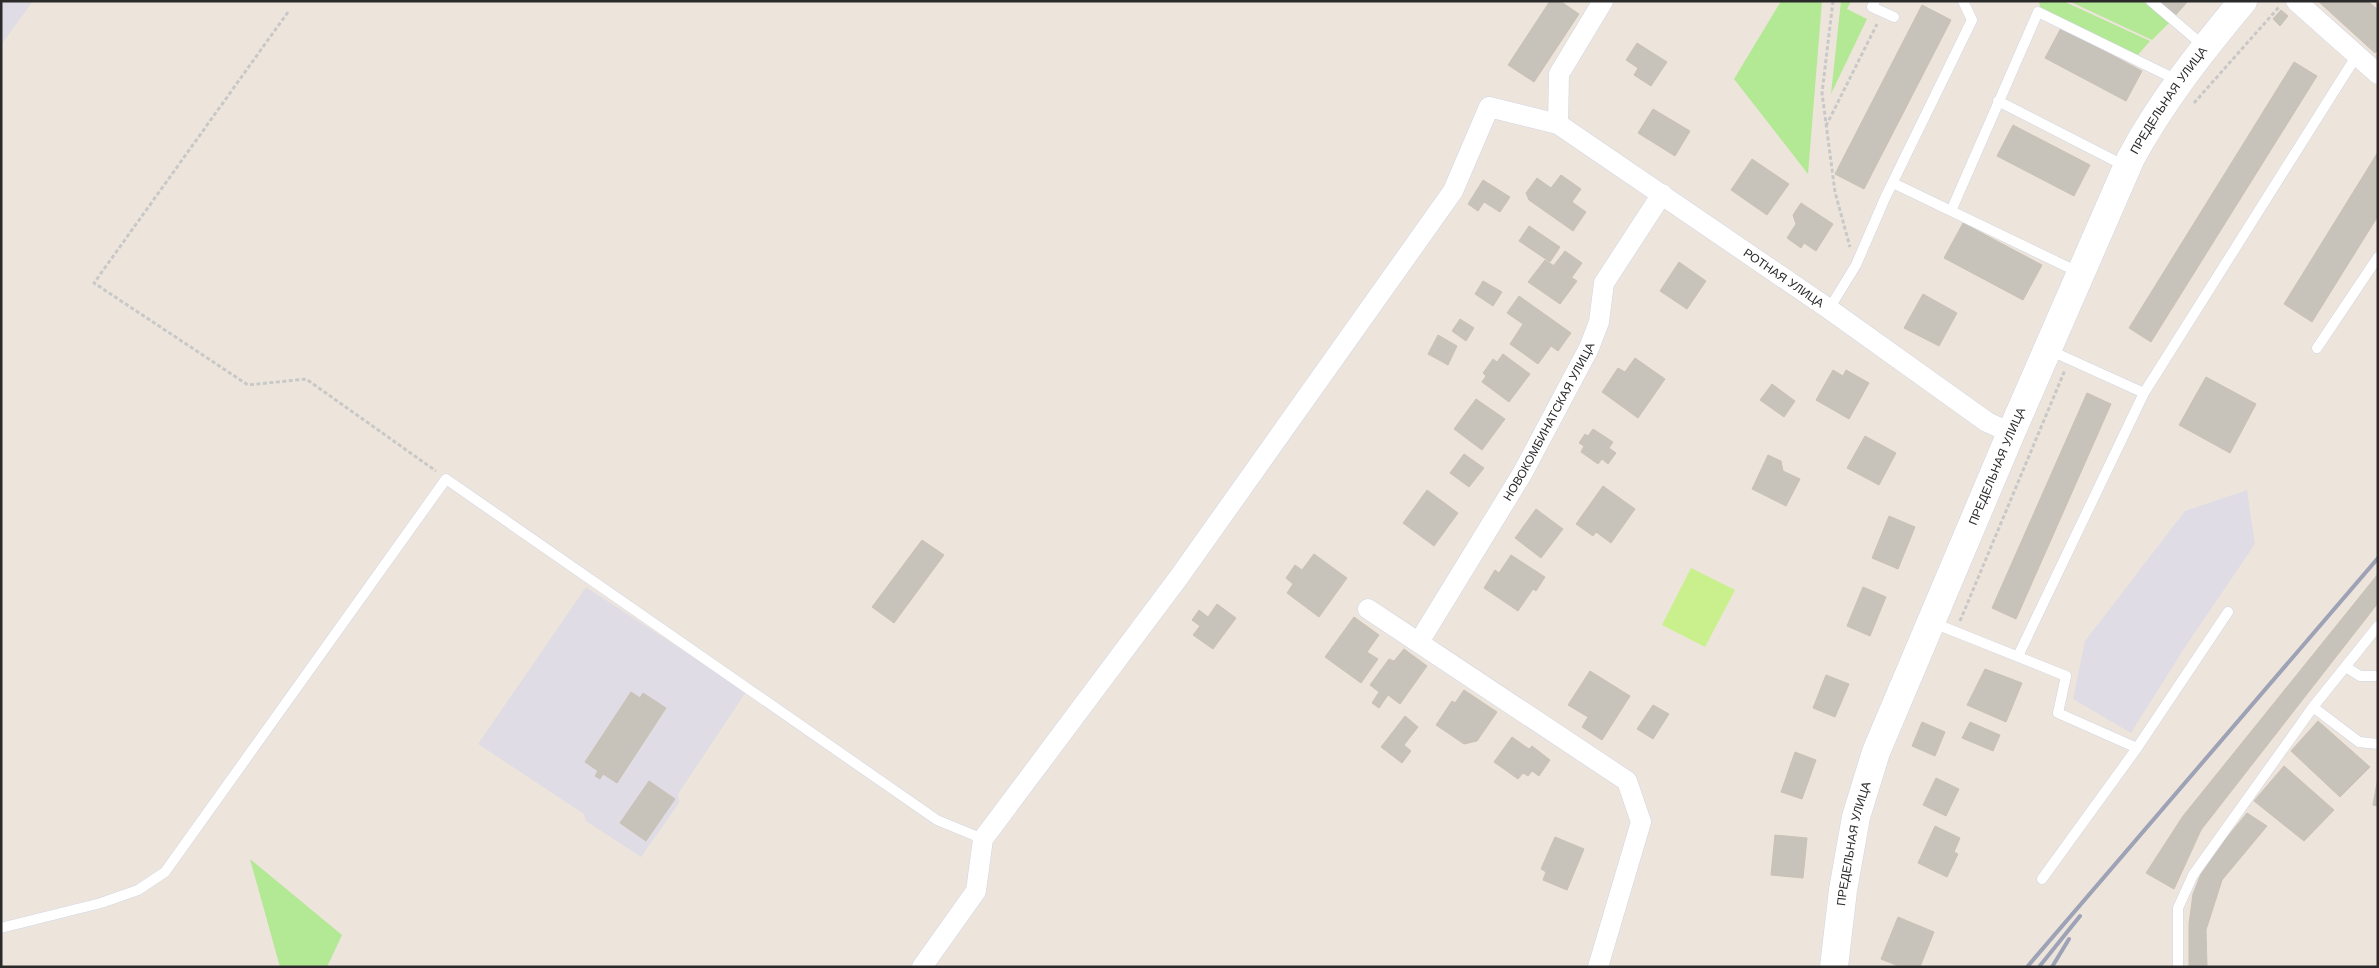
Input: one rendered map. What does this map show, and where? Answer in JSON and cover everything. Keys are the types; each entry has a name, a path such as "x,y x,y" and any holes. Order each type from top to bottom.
{"street":[{"path":"922,967 976,891 983,839 1179,576 1453,191 1489,108 1558,124 1559,74 1602,1"},
{"name":"ПРЕДЕЛЬНАЯ УЛИЦА","path":"1834,967 1843,890 1856,817 1876,752 1930,621 2011,433 2059,354 2081,273 2142,137 2180,82 2243,1"},
{"path":"2296,1 2378,74"},
{"name":"РОТНАЯ УЛИЦА","path":"1558,124 1829,309 1986,422 2011,433"},
{"name":"НОВОКОМБИНАТСКАЯ УЛИЦА","path":"1420,642 1522,474 1588,348 1599,322 1604,283 1662,194"},
{"path":"1368,608 1627,781 1641,822 1598,967"}],"lane":[{"path":"1875,1 1872,7 1894,18"},
{"path":"1829,309 1856,265 1893,183 1972,20 1963,1"},
{"path":"2151,1 2206,48"},
{"path":"1951,211 2038,12 2180,82"},
{"path":"2018,656 2144,392 2357,56"},
{"path":"1998,101 2128,167"},
{"path":"1893,183 2081,273"},
{"path":"2317,348 2378,257"},
{"path":"2059,354 2144,392"},
{"path":"1,928 101,903 138,890 165,872 446,479 938,820 983,839"},
{"path":"2042,879 2137,748 2228,612"},
{"path":"1930,621 2066,676 2058,713 2137,748"},
{"path":"2178,967 2178,908 2193,875 2313,706 2378,626"},
{"path":"2346,667 2360,676 2378,676"},
{"path":"2313,706 2359,742 2378,744"}],"path":[{"path":"1833,1 1822,93 1835,192 1856,265"},
{"path":"2189,109 2285,1"},
{"path":"288,12 94,283 248,385 306,379 446,479"},
{"path":"1826,126 1883,12"},
{"path":"1955,631 2059,354"}],"shaded area":[{"path":"1,1 33,1 1,45"},
{"path":"2247,490 2255,544 2183,650 2131,733 2073,699 2085,641 2185,511"},
{"path":"586,587 746,692 678,794 679,803 641,857 586,821 584,814 478,744"}],"green space":[{"path":"1781,1 1822,1 1808,174 1734,79"},
{"path":"1841,1 1851,1 1847,9 1867,19 1831,94"},
{"path":"2039,1 2063,1 2150,41 2137,56 2041,11"},
{"path":"2069,1 2144,2 2169,23 2152,40"},
{"path":"1691,568 1735,590 1705,647 1662,625"},
{"path":"250,859 342,935 327,967 280,967"}],"building":[{"path":"1550,1 1560,1 1579,14 1534,82 1508,65"},
{"path":"2153,1 2188,1 2173,18"},
{"path":"2318,1 2368,1 2378,10 2378,50 2375,53"},
{"path":"1922,5 1951,20 1864,189 1835,174"},
{"path":"2281,10 2288,16 2280,26 2273,19"},
{"path":"2061,28 2142,71 2126,101 2045,58"},
{"path":"1637,43 1667,62 1651,86 1634,75 1638,68 1626,60"},
{"path":"2294,62 2317,76 2151,342 2129,328"},
{"path":"1653,109 1690,131 1675,156 1638,133"},
{"path":"2013,125 2090,165 2074,196 1997,156"},
{"path":"2378,152 2378,216 2312,322 2284,304"},
{"path":"1752,159 1789,184 1767,215 1731,190"},
{"path":"1561,175 1581,189 1572,202 1586,212 1573,231 1529,200 1526,193 1537,178 1551,188"},
{"path":"1483,180 1510,197 1500,212 1484,202 1478,211 1468,204"},
{"path":"1801,203 1833,224 1816,251 1804,243 1801,248 1787,238 1796,224 1793,215"},
{"path":"1963,223 2042,265 2023,300 1944,258"},
{"path":"1529,226 1560,247 1550,262 1519,241"},
{"path":"1565,251 1582,263 1572,277 1554,265"},
{"path":"1545,260 1577,281 1560,304 1528,282"},
{"path":"1679,262 1706,281 1687,309 1660,291"},
{"path":"1483,281 1502,292 1493,306 1475,294"},
{"path":"1923,294 1957,313 1939,346 1904,328"},
{"path":"1519,296 1571,333 1558,351 1551,346 1538,364 1510,344 1523,324 1507,313"},
{"path":"1460,319 1474,328 1466,341 1452,331"},
{"path":"1438,335 1457,346 1448,365 1428,354"},
{"path":"1503,354 1530,374 1509,402 1482,382 1486,376 1483,373 1493,359 1497,362"},
{"path":"1635,358 1665,379 1638,418 1602,392 1618,368 1625,372"},
{"path":"1833,370 1843,376 1846,370 1869,383 1849,419 1816,400"},
{"path":"2206,377 2256,404 2230,453 2179,425"},
{"path":"1772,384 1795,401 1784,417 1760,400"},
{"path":"2087,393 2111,404 2016,619 1992,608"},
{"path":"1476,399 1505,419 1482,450 1454,429"},
{"path":"1593,429 1613,442 1609,448 1616,453 1608,464 1602,459 1598,464 1581,452 1584,446 1579,443 1585,434 1588,436"},
{"path":"1865,436 1896,453 1879,485 1847,468"},
{"path":"1464,454 1484,468 1469,487 1450,473"},
{"path":"1768,455 1781,461 1783,471 1800,479 1786,506 1752,489"},
{"path":"1603,486 1635,509 1611,543 1596,532 1593,536 1576,524"},
{"path":"1427,490 1458,513 1434,546 1403,523"},
{"path":"1536,509 1563,529 1541,558 1515,538"},
{"path":"1889,516 1915,527 1898,569 1872,558"},
{"path":"922,540 944,555 894,623 872,607"},
{"path":"1314,554 1347,578 1319,617 1287,593 1293,584 1286,578 1295,565 1302,570"},
{"path":"1511,555 1545,577 1536,591 1533,589 1518,611 1484,588 1495,570 1499,573"},
{"path":"2378,574 2378,603 2201,830 2174,889 2146,873 2183,816"},
{"path":"1863,587 1886,597 1870,636 1847,626"},
{"path":"1217,604 1236,618 1213,649 1193,635 1200,626 1192,620 1199,610 1208,617"},
{"path":"1354,617 1379,635 1367,652 1378,659 1361,683 1325,657"},
{"path":"1404,649 1427,666 1400,704 1388,695 1379,708 1372,703 1379,692 1370,685 1389,659 1394,661"},
{"path":"1985,669 2022,683 2006,722 1967,705"},
{"path":"1590,671 1630,696 1602,740 1582,727 1588,717 1568,705"},
{"path":"1826,675 1849,684 1835,717 1813,708"},
{"path":"1464,690 1497,712 1477,741 1464,744 1436,725 1452,701 1455,703"},
{"path":"631,692 640,698 643,693 666,708 617,783 603,774 600,779 595,776 598,771 585,762"},
{"path":"1653,705 1669,714 1653,739 1637,729"},
{"path":"1405,716 1418,727 1404,745 1411,751 1402,763 1381,747"},
{"path":"2318,721 2370,767 2340,797 2291,751"},
{"path":"1922,722 1945,732 1935,756 1912,746"},
{"path":"1970,722 2000,735 1993,751 1962,738"},
{"path":"1512,737 1529,749 1532,746 1550,760 1539,776 1532,771 1528,776 1523,773 1518,779 1494,762"},
{"path":"1795,752 1816,760 1802,799 1781,792"},
{"path":"2284,766 2334,810 2304,841 2254,801"},
{"path":"2378,777 2378,806 2373,805"},
{"path":"1936,778 1959,789 1946,816 1923,805"},
{"path":"649,781 675,799 646,841 620,823"},
{"path":"2247,813 2267,826 2222,880 2206,930 2207,967 2189,967 2189,924 2193,894 2205,864"},
{"path":"1935,826 1960,838 1954,852 1958,854 1947,877 1918,863"},
{"path":"1775,835 1807,838 1803,878 1771,875"},
{"path":"1555,837 1584,849 1567,890 1543,880 1546,872 1541,869"},
{"path":"1898,917 1934,932 1920,967 1901,967 1881,959"}],"railway":[{"path":"2027,967 2378,558"},
{"path":"2039,967 2080,916"},
{"path":"2052,967 2069,939"}]}
